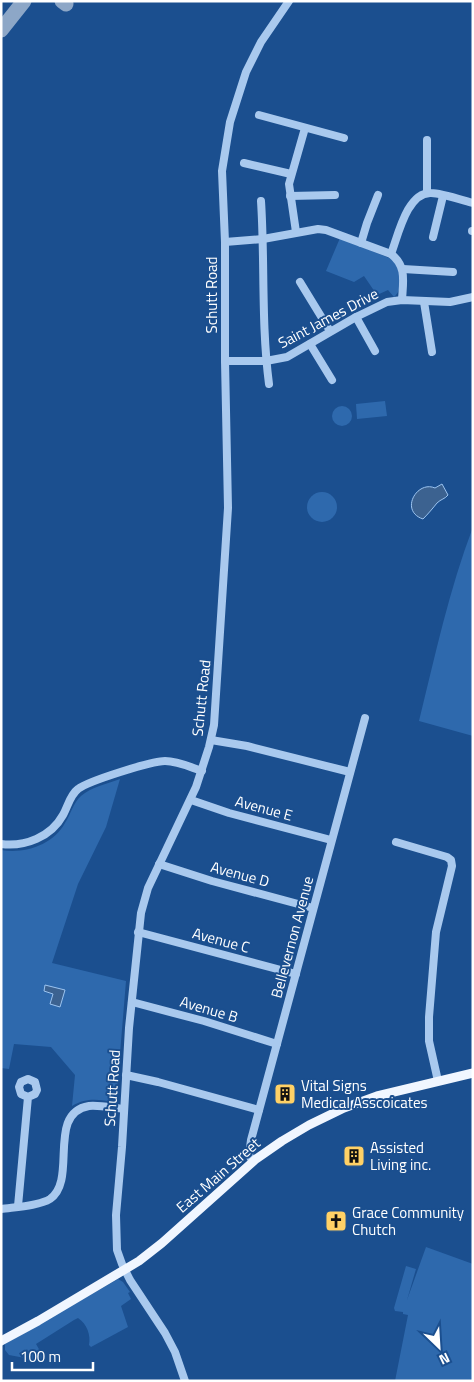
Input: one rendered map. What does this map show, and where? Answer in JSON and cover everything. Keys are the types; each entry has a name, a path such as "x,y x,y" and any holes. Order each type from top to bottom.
{"main road":[{"name":"East Main Street","path":"1,1341 139,1261 253,1162 295,1133 344,1108 377,1096 473,1073"}],"street":[{"name":"Schutt Road","path":"185,1381 175,1352 165,1333 130,1280 117,1250 115,1234 126,1075 138,932 145,896 191,800 202,771 211,740 217,694 228,508 225,242 222,177 226,142 230,122 246,72 257,50 289,1"},
{"path":"259,115 344,138"},
{"path":"296,232 289,184 305,128"},
{"path":"427,140 427,193"},
{"path":"244,162 291,174"},
{"path":"391,254 410,205 418,196 432,193 473,203"},
{"path":"361,243 378,195"},
{"path":"290,196 335,196"},
{"path":"433,237 443,196"},
{"path":"261,201 263,300 268,384"},
{"path":"225,242 318,229 326,230 391,254 398,260 403,269 402,300"},
{"path":"403,269 453,272"},
{"path":"300,282 330,331"},
{"name":"Saint James Drive","path":"225,361 266,362 287,357 330,331 387,302 402,300 450,302 473,297"},
{"path":"424,302 432,352"},
{"path":"356,317 376,351"},
{"path":"310,344 332,380"},
{"name":"Bellevernon Avenue","path":"253,1162 249,1155 249,1150 259,1110 365,718"},
{"path":"211,740 247,746 350,772"},
{"path":"1,844 10,845 27,842 46,833 59,821 76,791 87,784 159,761 172,762 202,771"},
{"name":"Avenue E","path":"191,800 229,813 331,840"},
{"path":"396,842 447,857 451,860 452,866 436,932 429,1017 429,1041 438,1081"},
{"name":"Avenue D","path":"159,864 212,881 313,908"},
{"name":"Avenue C","path":"138,932 296,974"},
{"name":"Avenue B","path":"132,1002 204,1021 277,1044"},
{"path":"126,1075 259,1110"},
{"path":"18,1206 28,1097"},
{"path":"1,1209 48,1200 58,1190 62,1176 67,1126 74,1114 81,1109 92,1106 124,1109"}],"shaded area":[{"path":"340,238 394,260 398,269 400,284 394,297 388,290 377,295 364,276 354,282 326,271"},
{"path":"385,401 387,416 357,419 356,404"},
{"path":"342,406 349,409 352,416 349,423 342,426 335,423 332,416 335,409"},
{"path":"442,484 448,495 437,503 423,519 416,515 412,510 412,504 417,492 422,488 435,488"},
{"path":"322,492 332,497 337,507 332,517 322,522 312,517 307,507 312,497"},
{"path":"473,527 473,736 419,721 450,599"},
{"path":"120,779 106,827 78,884 52,963 126,981 116,1102 88,1100 72,1106 75,1075 51,1047 14,1044 9,1069 1,1068 1,850 19,851 46,842 60,831 81,796 94,788"},
{"path":"45,985 65,990 60,1007 50,1004 53,994 44,991"},
{"path":"426,1247 473,1264 473,1381 395,1381 408,1315 395,1311 394,1308 406,1266 416,1269 407,1300"},
{"path":"118,1279 123,1282 130,1292 128,1293 131,1299 121,1306 128,1327 91,1347 89,1345 88,1330 78,1318 36,1344 44,1358 41,1361 9,1355 5,1350 5,1344"}],"taxiway":[{"path":"1,30 24,1"},
{"path":"62,1 66,4"}],"place":[{"name":"Vital Signs Medical Asscoicates","path":"285,1094"},
{"name":"Assisted Living inc.","path":"354,1156"},
{"name":"Grace Community Chutch","path":"336,1221"}]}
